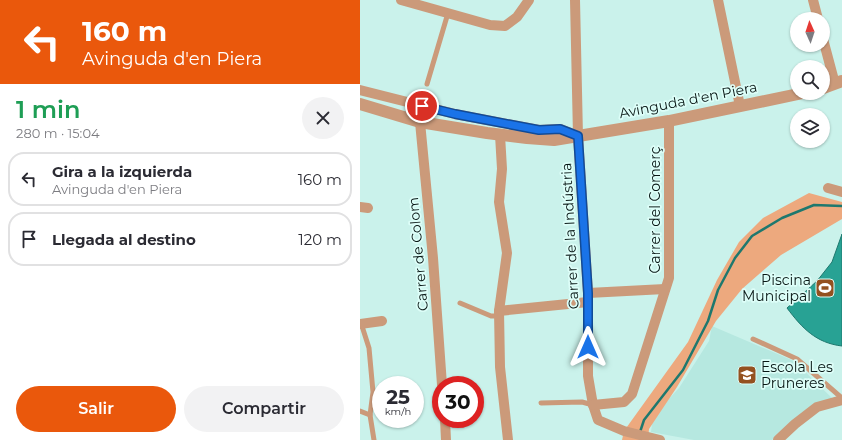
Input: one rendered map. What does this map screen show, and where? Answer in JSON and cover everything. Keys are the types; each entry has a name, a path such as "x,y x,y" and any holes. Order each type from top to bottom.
{"street":[{"path":"402,0 490,25 506,26 517,17 529,0"},
{"name":"Carrer de la Indústria","path":"575,0 578,136 588,298 588,376 593,405 598,420 624,431 657,439"},
{"path":"718,0 740,106"},
{"path":"813,0 816,12"},
{"path":"828,52 838,82"},
{"name":"Avinguda d'en Piera","path":"360,90 455,114 539,130 560,129 578,136"},
{"name":"Avinguda d'en Piera","path":"360,104 420,122 503,135 554,140 669,121 790,96"},
{"name":"Carrer del Comerç","path":"593,405 624,402 632,394 669,278 669,121"},
{"name":"Carrer de Colom","path":"420,122 441,376"},
{"path":"508,440 500,367 500,314 507,253 499,202 503,135 520,126"},
{"path":"828,188 842,192"},
{"path":"500,314 588,298 665,289"},
{"path":"361,324 382,321"},
{"path":"778,440 794,424 817,407 842,399"},
{"path":"445,428 446,440"}],"lane":[{"path":"427,84 448,13"},
{"path":"460,304 491,316 500,314"},
{"path":"361,324 368,348 371,370 373,392 370,415 374,440"},
{"path":"753,339 797,359 842,399"},
{"path":"541,403 582,402 593,405"},
{"path":"360,411 370,415"}],"shaded area":[{"path":"809,193 842,202 842,219 781,255 742,289 716,321 677,387 649,429 648,440 622,440 624,431 688,342 717,280 739,242 763,218"},
{"name":"Piscina Municipal","path":"842,234 842,346 825,342 817,338 798,322 787,308 817,281 832,262"},
{"name":"Escola Les Pruneres","path":"712,326 794,361 832,398 796,418 772,440 694,440 651,432 653,416 679,388 709,341"}],"waterway":[{"path":"640,432 644,420 683,370 708,321 718,290 735,258 752,236 782,218 814,205 842,206"}],"place":[{"name":"Piscina Municipal","path":"825,288"},
{"name":"Escola Les Pruneres","path":"747,375"}],"route":[{"path":"422,106 455,114 539,130 560,129 578,136 588,293 588,347"}]}
